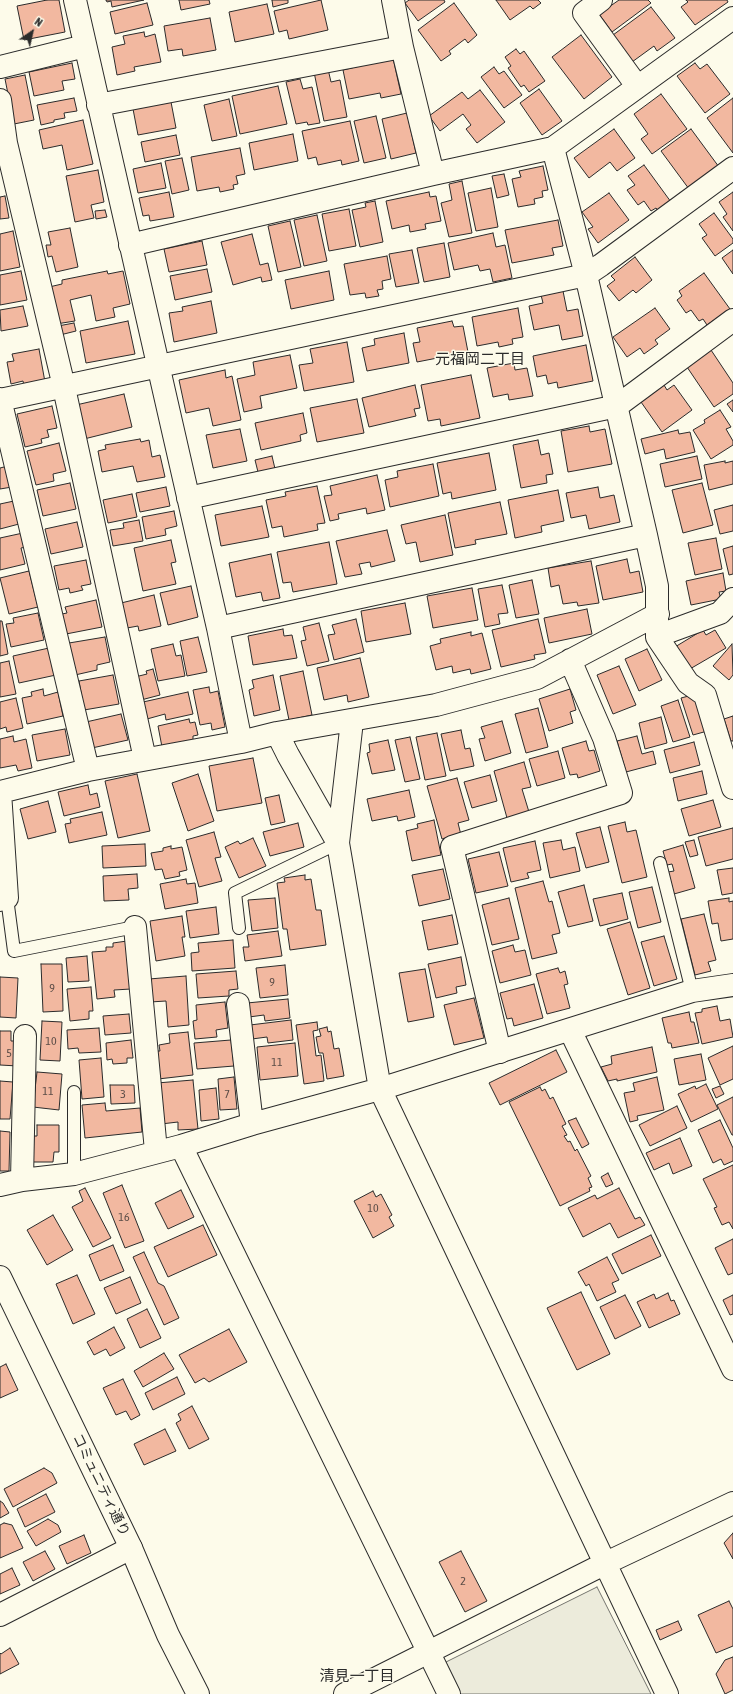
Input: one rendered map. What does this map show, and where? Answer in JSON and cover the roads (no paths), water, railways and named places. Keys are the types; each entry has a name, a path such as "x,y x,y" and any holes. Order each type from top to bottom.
{"street":[{"path":"75,0 218,628 240,742"},
{"path":"393,0 402,47 433,174"},
{"path":"601,0 584,13 637,86"},
{"path":"130,246 433,174 553,148 733,18"},
{"path":"0,67 85,46"},
{"path":"98,105 402,47"},
{"path":"0,100 3,143 63,387 145,759"},
{"path":"553,148 586,274 657,586 657,637 688,682 705,695 733,788"},
{"path":"88,770 0,399 158,367 586,274 600,266 733,168"},
{"path":"188,498 617,406 733,320"},
{"path":"218,628 646,536"},
{"path":"657,637 720,613 733,599"},
{"path":"4,899 0,792 117,764 240,742 277,733 436,706 537,678 658,614"},
{"path":"500,1052 452,847 622,793 604,738 570,660"},
{"path":"352,721 338,843 380,1089 604,1564 667,1694"},
{"path":"277,733 338,843"},
{"path":"135,927 156,1151"},
{"path":"0,1185 22,1180 74,1174 156,1151 181,1146 252,1124 380,1089 692,992 733,985"},
{"path":"238,1004 252,1124"},
{"path":"570,1030 733,1369"},
{"path":"22,1180 25,1036"},
{"path":"181,1146 430,1652 449,1694"},
{"name":"コミュニティ通り","path":"0,1277 131,1548 168,1635 198,1694"},
{"path":"345,1694 604,1564 733,1503"},
{"path":"0,1615 131,1548"}],"lane":[{"path":"239,928 235,893 338,843"},
{"path":"660,863 692,992"},
{"path":"4,899 14,951 135,927"},
{"path":"74,1092 74,1174"}],"district":[{"name":"元福岡二丁目","path":"480,359"},
{"name":"清見一丁目","path":"357,1676"}]}
